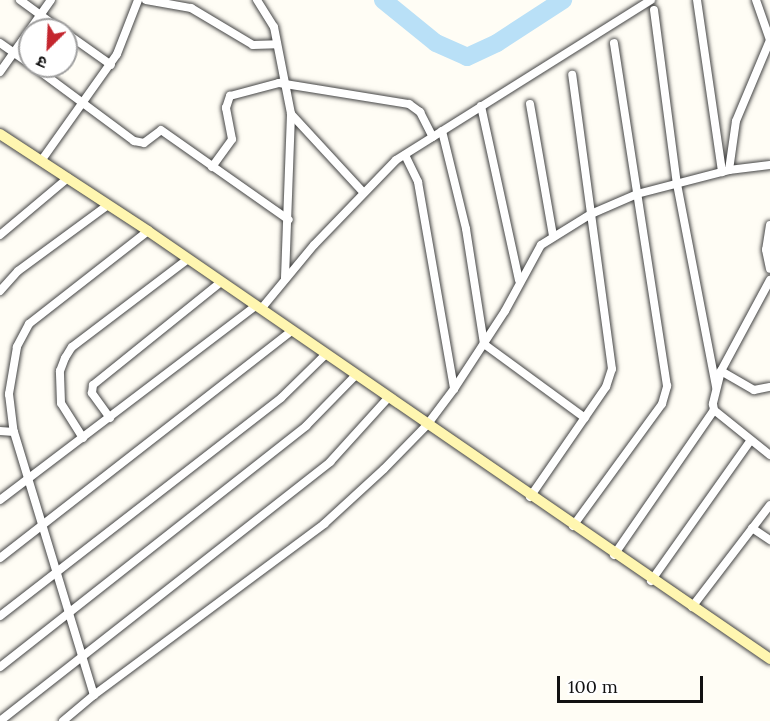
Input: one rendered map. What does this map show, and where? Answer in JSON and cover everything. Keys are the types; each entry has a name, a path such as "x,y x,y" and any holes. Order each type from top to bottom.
{"street":[{"path":"20,0 44,18"},
{"path":"0,72 51,0"},
{"path":"41,161 111,65 126,37 138,0"},
{"path":"146,0 191,8 253,45 277,44"},
{"path":"0,500 27,477 258,307 363,192 405,155 651,0"},
{"path":"697,0 726,171"},
{"path":"726,171 736,121 770,40 756,0"},
{"path":"260,1 274,27 291,114 289,220 285,279"},
{"path":"654,10 677,184 716,387"},
{"path":"78,42 111,65"},
{"path":"0,43 18,55"},
{"path":"573,526 666,395 614,43"},
{"path":"530,496 606,387 612,369 573,75"},
{"path":"49,78 134,141 144,143 161,130 289,220"},
{"path":"212,167 232,139 226,108 230,96 286,83 409,104 420,112 433,137"},
{"path":"530,104 554,236"},
{"path":"481,106 519,280"},
{"path":"291,114 363,192"},
{"path":"442,130 466,228 484,344 585,417"},
{"path":"0,134 148,231 651,581 770,659"},
{"path":"405,155 418,182 454,389"},
{"path":"63,721 94,695 324,524 427,425 484,344 532,256 554,236 591,214 637,194 726,171 770,165"},
{"path":"0,235 68,178"},
{"path":"0,291 18,271 108,205"},
{"path":"770,225 766,250 770,269"},
{"path":"94,695 66,612 14,432 9,394 12,369 28,324 148,231"},
{"path":"83,438 61,403 60,371 65,358 72,347 188,259"},
{"path":"614,555 714,410 716,387 721,371 770,280"},
{"path":"110,418 92,393 93,385 221,282"},
{"path":"0,558 292,331"},
{"path":"0,616 55,570 281,398 325,355"},
{"path":"721,371 754,390 770,387"},
{"path":"0,667 66,612 306,426 356,375"},
{"path":"0,721 80,655 330,462 388,398"},
{"path":"714,410 770,455"},
{"path":"0,431 14,432"},
{"path":"651,581 750,441"},
{"path":"692,608 770,505"},
{"path":"752,528 770,540"}],"waterway":[{"path":"383,0 436,43 467,57 497,43 563,0"}]}
